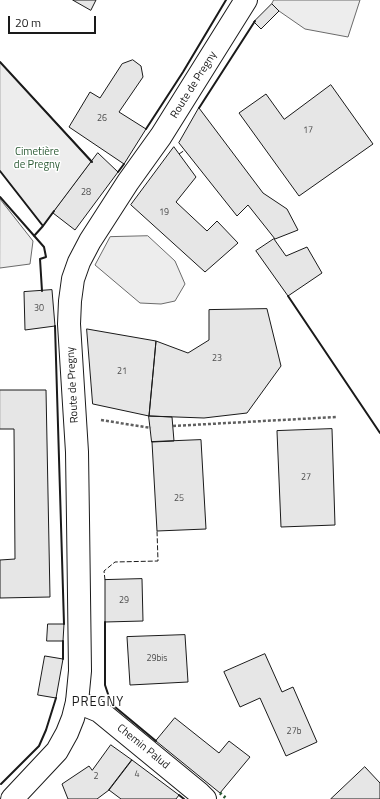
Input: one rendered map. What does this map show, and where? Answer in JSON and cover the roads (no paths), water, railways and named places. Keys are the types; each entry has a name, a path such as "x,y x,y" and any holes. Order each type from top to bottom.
{"street":[{"name":"Route de Pregny","path":"12,799 57,751 67,733 77,702 80,671 78,512 74,398 69,324 73,279 79,262 90,241 128,182 161,136 246,0"},
{"name":"Chemin Palud","path":"77,702 100,711 205,799"}],"district":[{"name":"PREGNY","path":"98,703"}],"park label":[{"name":"Cimetière de Pregny","path":"37,158"}]}
